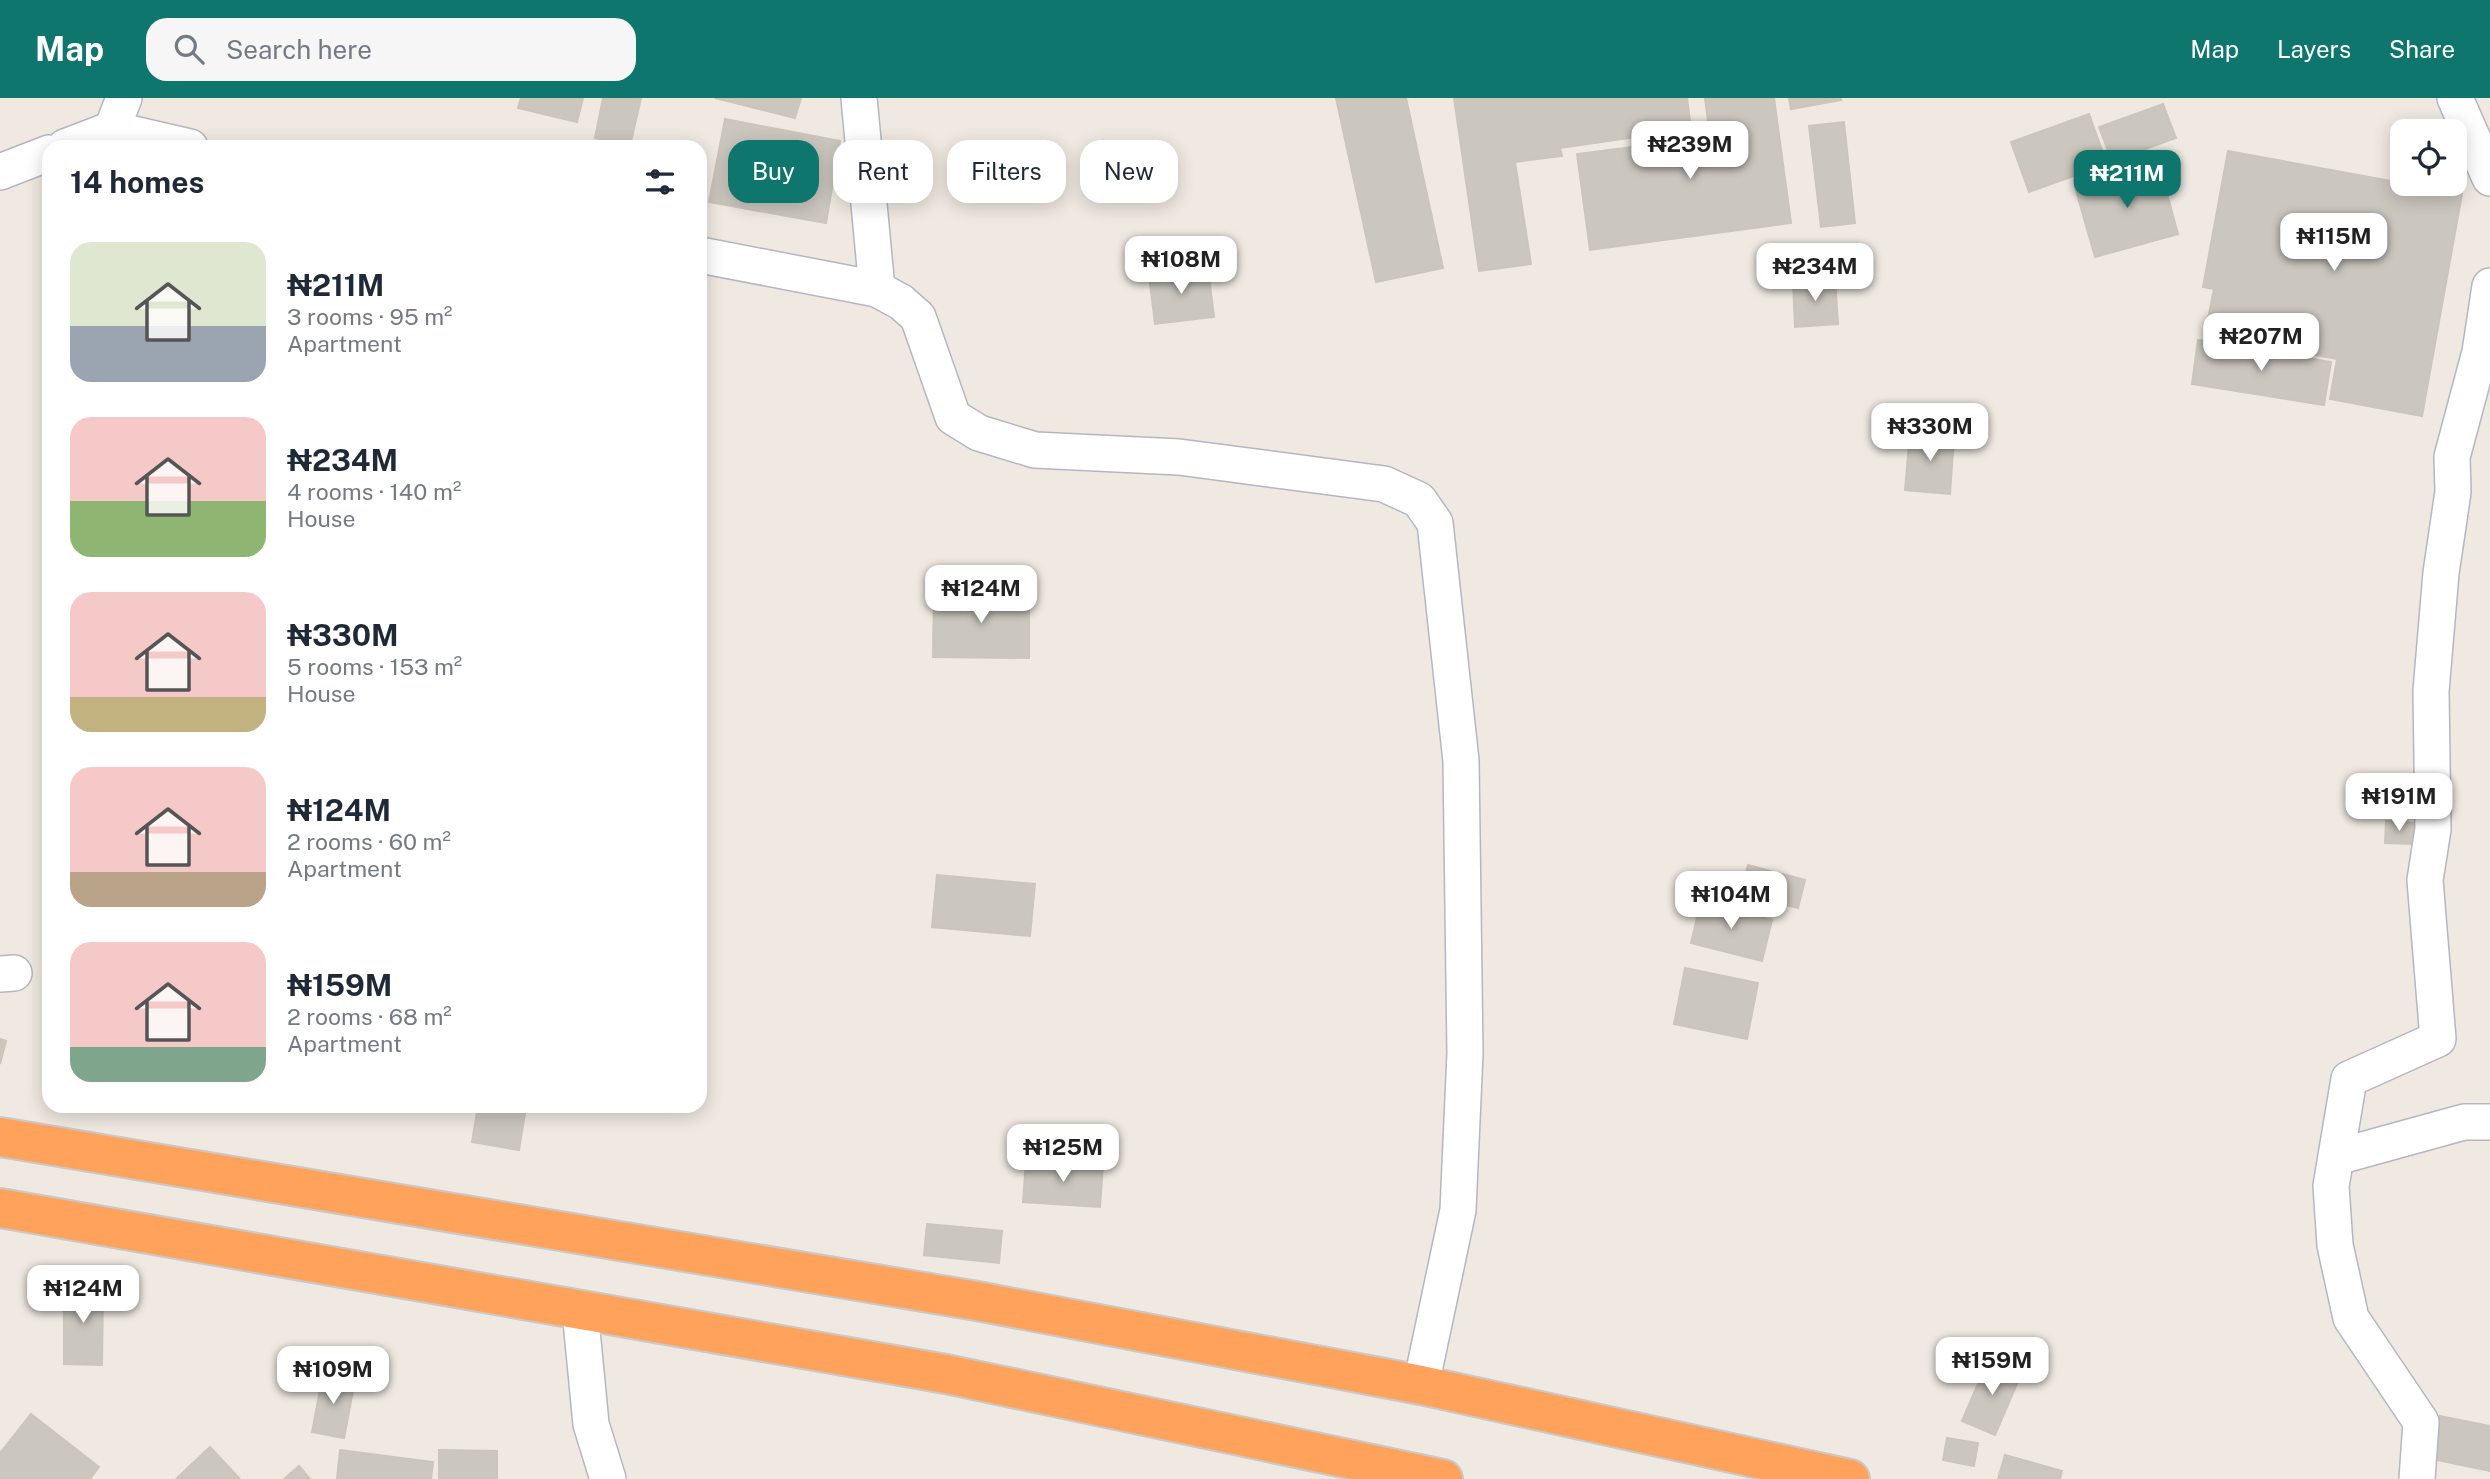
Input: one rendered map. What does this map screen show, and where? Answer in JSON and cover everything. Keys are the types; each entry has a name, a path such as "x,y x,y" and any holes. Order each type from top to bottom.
{"highway":[{"path":"0,1137 977,1300 1421,1385 1850,1479"},
{"path":"0,1208 946,1374 1443,1479"}],"street":[{"path":"859,98 877,289"},
{"path":"2455,98 2490,178"},
{"path":"76,140 118,114 175,140"},
{"path":"0,172 42,156"},
{"path":"707,256 877,289 901,302 918,317 953,417 979,433 1035,450 1179,457 1384,484 1419,500 1435,523 1461,761 1465,1053 1458,1210 1421,1385"},
{"path":"2417,1479 2421,1422 2351,1318 2335,1245 2331,1186 2349,1079 2438,1039 2425,880 2433,829 2431,691 2441,573 2453,492 2452,457 2480,352 2490,286"},
{"path":"2337,1157 2463,1122 2490,1122"},
{"path":"580,1310 591,1424 608,1479"}],"building":[{"path":"521,98 583,98 577,122 518,108"},
{"path":"603,98 641,98 631,140 595,138"},
{"path":"715,98 801,98 795,118"},
{"path":"1336,98 1406,98 1443,268 1376,282"},
{"path":"1454,98 1687,98 1691,129 1560,148 1562,156 1515,162 1531,264 1479,271"},
{"path":"1705,98 1774,98 1791,223 1590,250 1577,154 1710,137"},
{"path":"1789,98 1840,98 1841,100 1791,109"},
{"path":"2163,104 2176,138 2112,161 2099,127"},
{"path":"2089,114 2107,164 2029,192 2011,142"},
{"path":"725,119 835,140 833,182 826,223 709,202"},
{"path":"1844,122 1855,223 1821,227 1809,126"},
{"path":"2228,151 2390,181 2390,196 2462,196 2422,416 2330,399 2337,359 2205,334 2214,289 2203,287"},
{"path":"2159,164 2178,234 2095,257 2075,187"},
{"path":"1208,269 1214,317 1155,324 1149,275"},
{"path":"1835,279 1838,324 1795,327 1793,281"},
{"path":"2198,340 2331,362 2324,405 2192,384"},
{"path":"1910,432 1954,437 1950,494 1905,490"},
{"path":"934,591 1029,592 1029,658 933,657"},
{"path":"2386,821 2414,823 2413,844 2385,843"},
{"path":"1748,865 1805,880 1798,908 1740,894"},
{"path":"937,875 1035,884 1030,936 932,927"},
{"path":"1701,901 1772,920 1762,961 1691,943"},
{"path":"1685,968 1758,983 1747,1039 1674,1024"},
{"path":"0,1039 6,1041 0,1064"},
{"path":"477,1113 525,1113 519,1150 472,1142"},
{"path":"1026,1160 1103,1165 1100,1207 1023,1202"},
{"path":"927,1224 1002,1231 999,1263 924,1255"},
{"path":"64,1286 103,1287 102,1365 64,1364"},
{"path":"1989,1358 2022,1372 1995,1435 1962,1421"},
{"path":"323,1374 355,1380 344,1438 312,1432"},
{"path":"31,1414 99,1467 90,1479 0,1479 0,1453"},
{"path":"2440,1416 2490,1426 2490,1471 2432,1459"},
{"path":"1947,1438 1978,1443 1974,1466 1943,1460"},
{"path":"210,1447 240,1479 176,1479"},
{"path":"340,1450 433,1462 431,1479 337,1479"},
{"path":"439,1450 497,1451 497,1479 439,1479"},
{"path":"2005,1455 2062,1471 2060,1479 1998,1479"},
{"path":"299,1466 310,1479 284,1479"}]}
